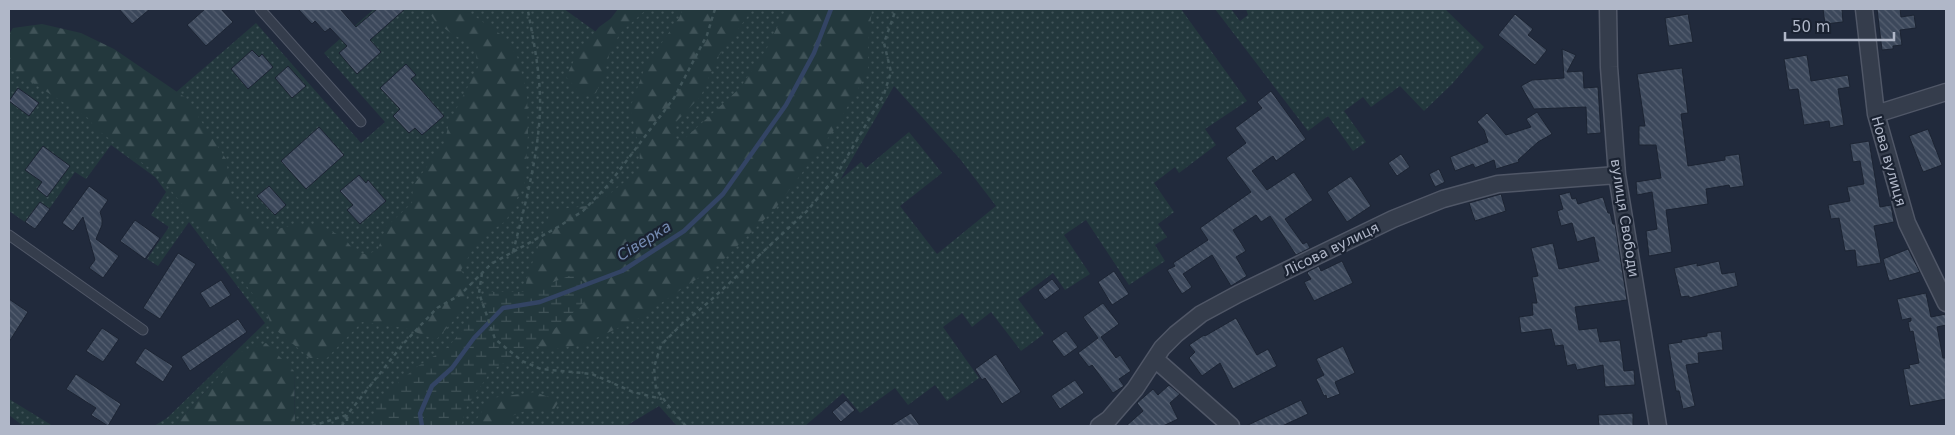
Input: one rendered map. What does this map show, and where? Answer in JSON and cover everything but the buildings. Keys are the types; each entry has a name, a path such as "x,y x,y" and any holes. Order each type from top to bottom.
{"street":[{"name":"вулиця Свободи","path":"1608,9 1609,68 1617,175 1658,426"},
{"name":"Нова вулиця","path":"1864,9 1876,114 1907,222 1946,304"},
{"path":"1876,114 1946,92"},
{"name":"Лісова вулиця","path":"1099,426 1109,419 1135,389 1162,348 1201,314 1393,218 1443,199 1498,184 1617,175"},
{"path":"1155,359 1231,426"}],"lane":[{"path":"260,9 361,122"},
{"path":"9,235 143,330"}],"path":[{"path":"513,252 533,177 540,109 537,61 528,11 525,9"},
{"path":"342,426 347,415 404,343 437,308 460,295 491,264 582,211 609,184 674,98 707,36 715,9"},
{"path":"686,426 656,389 654,367 661,345 678,327 711,300 807,211 839,171 884,94 891,72 884,43 896,9"},
{"path":"482,273 479,293 495,340 522,361 541,369 592,374 633,392 663,399"},
{"path":"312,426 347,415"},
{"path":"347,415 348,426"}],"green space":[{"path":"374,9 564,9 599,34 618,9 1181,9 1247,101 1205,129 1216,145 1179,173 1175,167 1154,183 1174,212 1158,224 1167,237 1155,245 1165,261 1129,285 1086,220 1064,235 1090,274 1065,290 1053,273 1018,299 1044,334 1021,351 991,312 972,327 962,313 943,327 979,378 947,401 935,385 908,405 895,388 860,413 843,393 805,426 677,426 659,406 626,426 295,426 294,371 211,385 175,426 154,426 167,418 265,323 189,222 158,266 147,259 169,227 151,215 166,192 155,177 111,145 86,179 75,172 35,229 9,211 9,33 82,37 167,100 256,23 361,143 385,122 324,53","holes":["894,86 960,159 996,206 937,254 900,206 942,173 909,132 866,168 861,162 840,180"]},
{"path":"427,9 468,9 470,13 503,36 517,56 527,92 528,135 525,182 506,221 479,239 461,270 470,285 463,310 436,340 405,328 362,322 327,358 310,358 271,326 267,312 159,175 96,129 88,118 9,68 9,34 13,28 42,24 81,33 114,49 186,98 226,159 232,200 269,231 294,225 320,225 344,238 354,250 367,255 378,249 386,227 412,203 413,186 428,165 443,149 449,123 478,67 475,49 435,21"},
{"path":"624,9 647,9 620,33 609,55 604,75 596,93 584,97 566,77 576,56 599,27"},
{"path":"683,9 753,9 717,58 701,96 677,121 673,137 682,141 739,89 766,50 786,9 872,9 868,44 868,72 832,133 775,209 719,264 636,320 583,344 545,351 518,332 527,278 551,210 596,205 639,170 640,151 630,108 645,67 679,18"},
{"path":"1215,9 1231,9 1240,21 1248,15 1246,9 1445,9 1484,47 1452,84 1424,111 1400,86 1371,107 1363,97 1344,111 1366,142 1353,151 1328,116 1308,131"},
{"path":"572,275 581,278 587,285 583,304 537,344 492,370 467,406 461,426 374,426 374,411 378,401 415,368 448,347 474,317 489,292 526,292"},
{"path":"266,343 294,371 295,426 175,426 240,352"},
{"path":"535,392 559,401 553,411 527,410 512,416 507,426 472,426 491,398"},
{"path":"9,399 53,426 23,426 9,415"}],"waterway":[{"name":"Сіверка","path":"422,426 420,414 432,386 452,368 474,338 503,308 540,302 622,271 684,231 723,194 786,105 814,53 831,9"}]}
